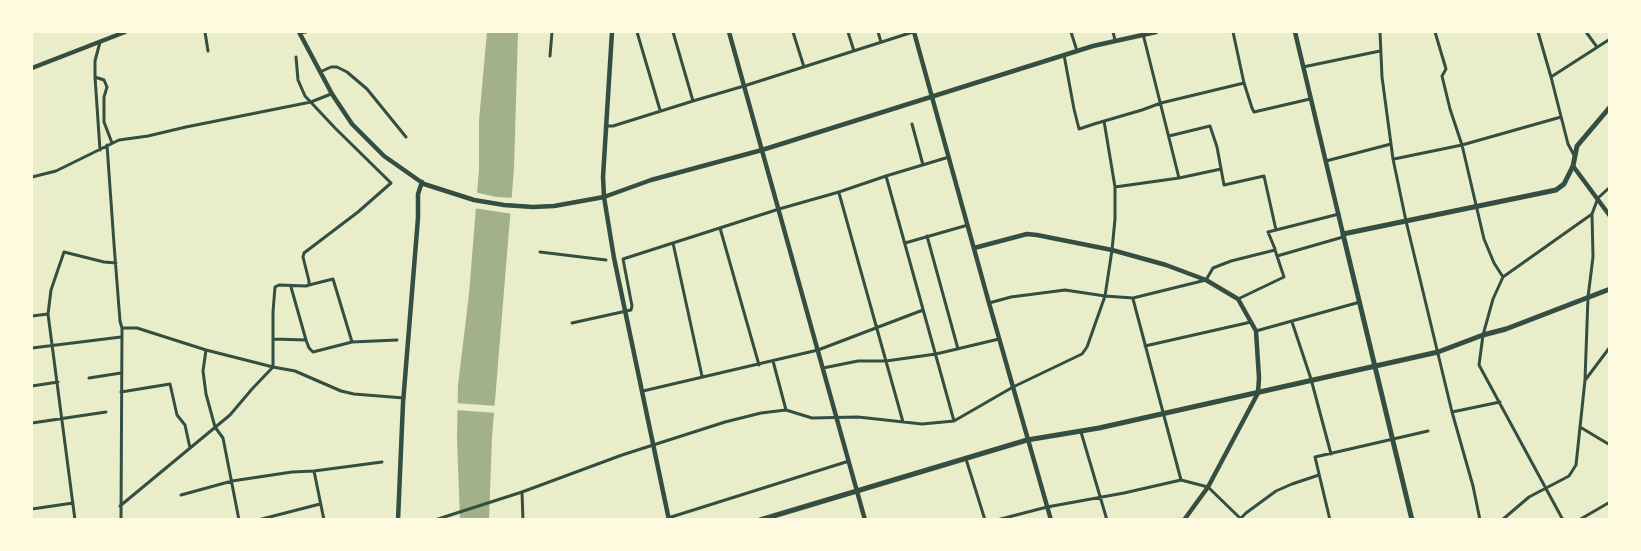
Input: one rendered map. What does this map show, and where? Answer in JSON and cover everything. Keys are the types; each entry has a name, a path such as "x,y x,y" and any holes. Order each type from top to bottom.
{"main road":[{"path":"1412,519 1344,236 1556,190 1564,184 1573,166 1577,146 1610,107"},
{"path":"760,519 1027,441 1258,393 1438,352 1610,289"}],"street":[{"path":"32,68 125,32"},
{"path":"204,32 208,51"},
{"path":"302,32 332,94 352,124 384,156 423,183 459,196 484,202 530,207 554,206 603,197 651,180 762,150 1077,51 1115,40 1156,32"},
{"path":"550,56 552,32"},
{"path":"612,32 603,197 668,519 849,461"},
{"path":"637,32 660,111"},
{"path":"673,32 693,101"},
{"path":"729,32 865,519"},
{"path":"793,32 804,67"},
{"path":"848,32 854,51"},
{"path":"878,32 881,42"},
{"path":"607,126 915,32 1027,441 1051,519"},
{"path":"1071,32 1077,51"},
{"path":"1113,32 1115,40"},
{"path":"1233,32 1244,83 1254,112 1310,99"},
{"path":"1277,256 1344,236 1295,32"},
{"path":"1380,32 1382,77 1391,144 1406,221 1480,519"},
{"path":"1435,32 1446,69 1442,76 1462,145 1484,239 1503,277"},
{"path":"1538,32 1568,144 1574,155"},
{"path":"1586,32 1597,48"},
{"path":"1143,34 1179,178"},
{"path":"1551,77 1610,39"},
{"path":"100,41 95,61 100,150"},
{"path":"1303,67 1380,51"},
{"path":"1064,55 1079,129 1161,103 1244,83"},
{"path":"296,57 298,80 311,102 391,183 358,212 304,253 309,285"},
{"path":"320,72 337,67 353,76 367,89 406,137"},
{"path":"95,77 104,80 107,87 104,97 104,122 112,144"},
{"path":"32,177 56,171 119,140 311,102 332,94"},
{"path":"1394,159 1462,145 1561,117"},
{"path":"435,519 522,492 653,445 760,413 786,410 812,418 858,417 922,424 954,421 1013,387 1082,354 1087,347 1105,296 1115,219 1115,187 1104,121"},
{"path":"912,124 923,165"},
{"path":"1169,136 1210,126 1224,185 1264,176 1276,230"},
{"path":"1325,161 1391,144"},
{"path":"107,145 122,327 121,519"},
{"path":"572,323 631,309 633,306 622,259 949,157"},
{"path":"1573,166 1610,216"},
{"path":"1115,187 1179,178 1221,169"},
{"path":"886,176 954,421"},
{"path":"398,519 418,194 423,183"},
{"path":"1502,519 1529,497 1569,476 1576,465 1585,380 1588,297 1593,257 1592,214 1598,198 1610,187"},
{"path":"839,192 903,423"},
{"path":"1238,299 1284,277 1268,232 1339,214"},
{"path":"1563,519 1479,365 1483,335 1493,299 1503,277 1592,214"},
{"path":"905,243 968,225"},
{"path":"720,228 759,364"},
{"path":"974,248 1027,234 1037,235 1112,250 1166,265 1206,280 1238,299 1256,331 1258,393 1208,487 1184,519"},
{"path":"927,236 958,349"},
{"path":"673,243 702,377"},
{"path":"989,303 1011,297 1065,290 1133,298 1206,280 1213,268 1275,250"},
{"path":"75,519 48,314 51,290 64,252 116,263"},
{"path":"540,252 606,260"},
{"path":"120,506 230,415 273,367 275,287 279,285 306,286 333,279 352,342"},
{"path":"291,287 306,340 313,352 352,342 397,340"},
{"path":"1133,298 1180,480"},
{"path":"1256,331 1360,302"},
{"path":"642,391 818,350 923,310"},
{"path":"32,316 48,314"},
{"path":"1292,321 1331,454"},
{"path":"1146,346 1251,322"},
{"path":"122,327 137,328 206,350 295,371 347,393 404,398"},
{"path":"32,348 121,337"},
{"path":"273,339 306,340"},
{"path":"823,368 936,354 999,339"},
{"path":"1585,380 1610,346"},
{"path":"206,350 203,371 210,412 214,427 223,438 239,519"},
{"path":"773,361 786,410"},
{"path":"89,378 121,373"},
{"path":"32,386 58,382"},
{"path":"121,392 170,384 177,415 185,425 190,448"},
{"path":"1452,412 1500,402"},
{"path":"32,423 106,412"},
{"path":"1580,427 1610,445"},
{"path":"1080,430 1107,519"},
{"path":"1330,519 1315,457 1428,431"},
{"path":"966,459 985,519"},
{"path":"181,495 232,481 382,462"},
{"path":"314,471 324,519"},
{"path":"997,519 1180,480 1208,487 1242,519 1246,513 1276,491 1319,475"},
{"path":"522,492 523,519"},
{"path":"32,509 73,502"},
{"path":"1579,519 1610,502"},
{"path":"258,519 320,504"}],"shaded area":[{"path":"487,32 518,32 514,169 492,437 489,519 460,519 457,439 458,385 469,294 479,169 479,120"}],"pier":[{"path":"474,192 514,198 513,214 473,208"},
{"path":"455,403 497,406 497,413 455,410"}]}
